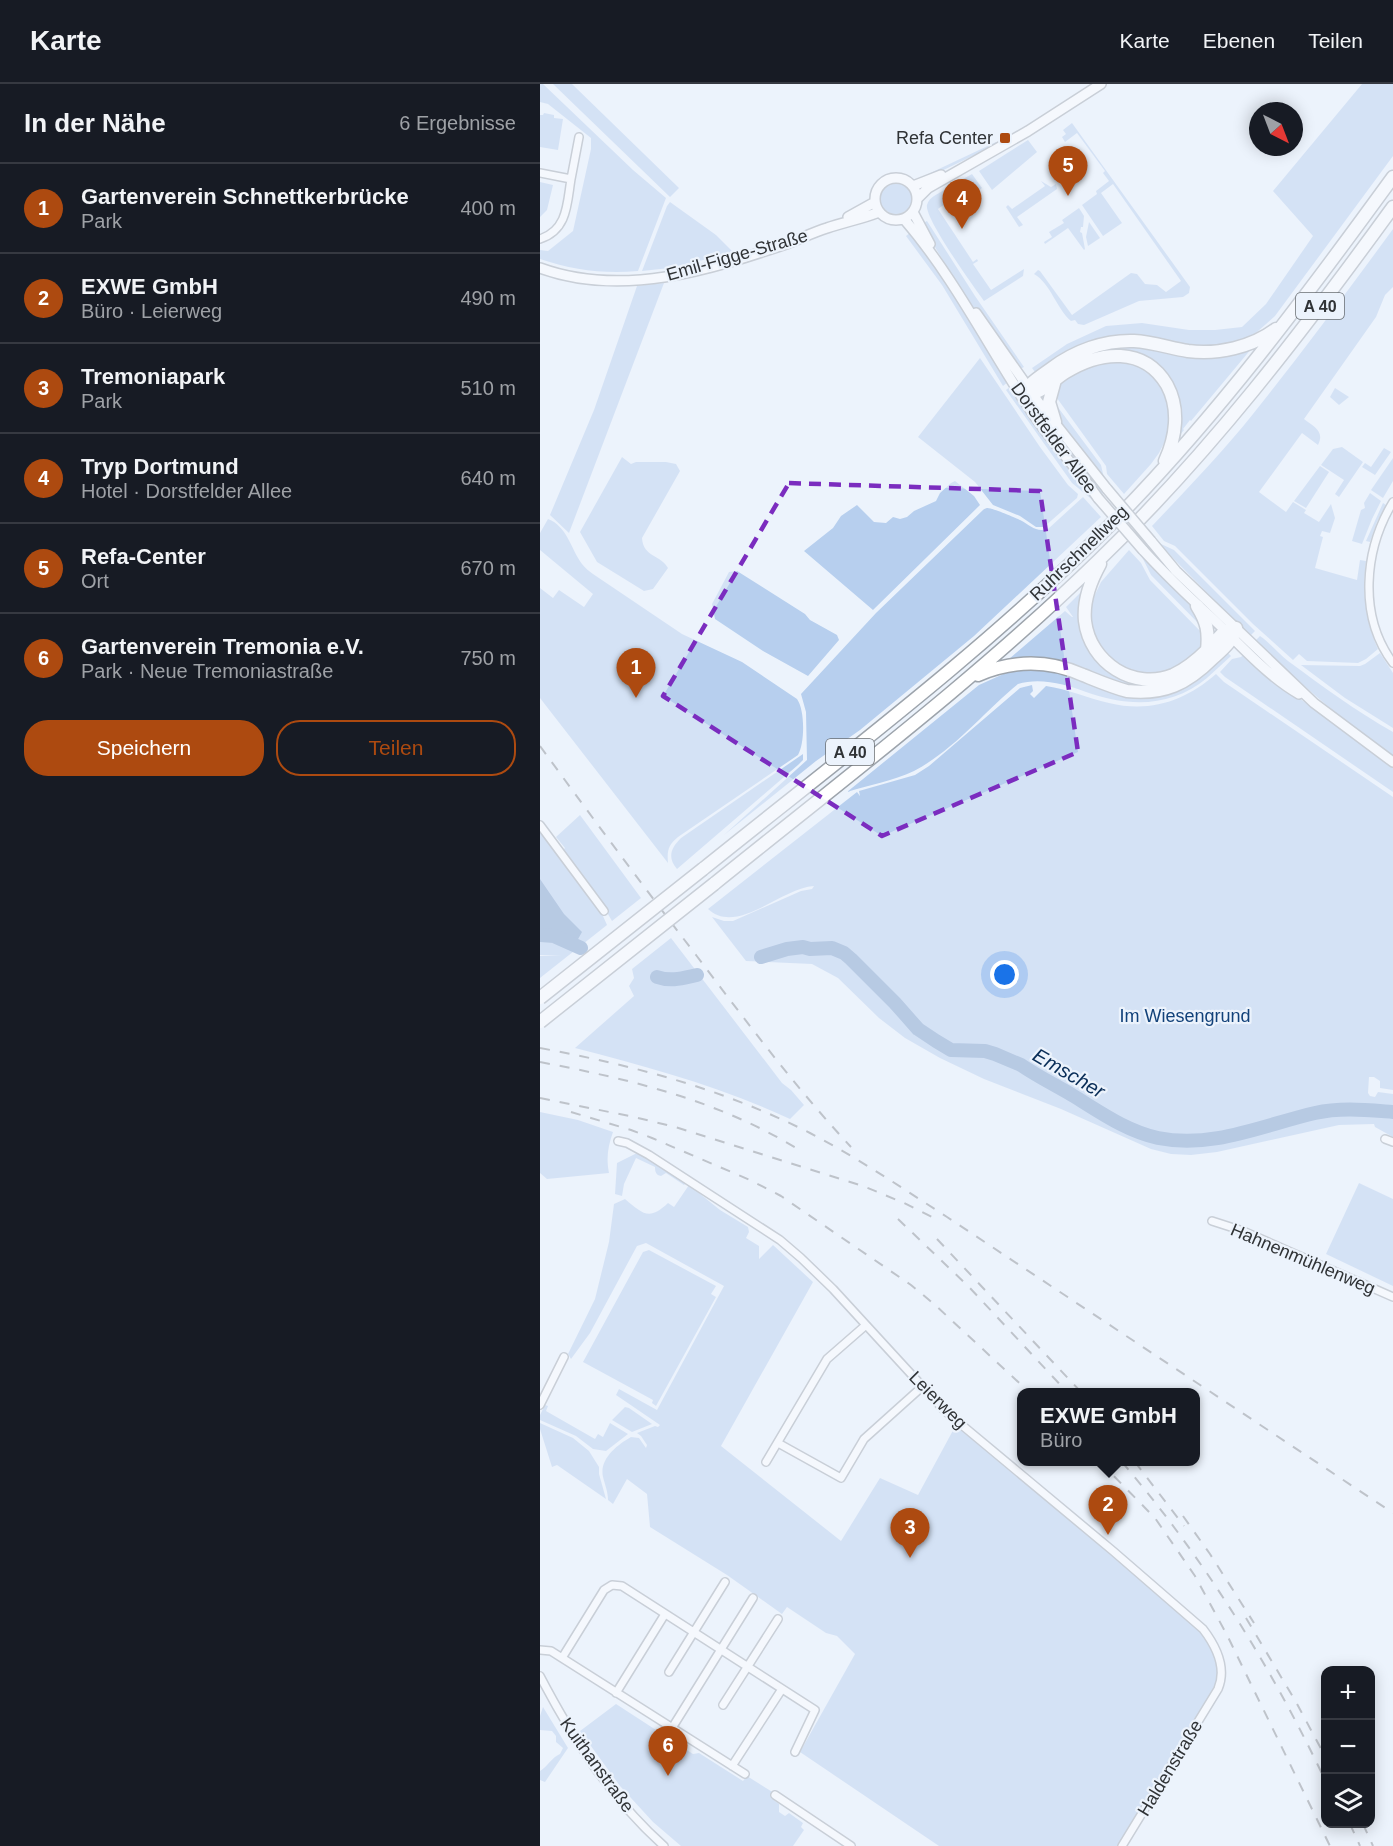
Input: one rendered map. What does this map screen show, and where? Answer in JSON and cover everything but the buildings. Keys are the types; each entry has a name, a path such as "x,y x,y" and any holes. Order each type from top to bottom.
{"highway":[{"name":"Ruhrschnellweg","path":"540,998 904,708 995,632 1095,539 1154,478 1220,403 1292,314 1393,177"},
{"name":"Ruhrschnellweg","path":"540,1022 958,687 1114,546 1201,453 1264,378 1393,207"},
{"path":"1028,392 1059,363 1078,353 1107,343 1135,341 1187,351 1219,351 1263,338 1292,314"},
{"path":"1028,392 1085,362 1109,355 1133,358 1149,365 1162,378 1173,397 1175,418 1173,438 1168,454 1154,478"},
{"path":"1055,379 1049,402 1055,422"},
{"path":"1114,546 1096,572 1086,597 1085,611 1087,631 1099,656 1110,667 1123,675 1154,680 1175,674 1187,667 1231,633"},
{"path":"1197,606 1207,626 1207,650"},
{"path":"958,687 991,670 1018,664 1031,664 1052,665 1067,669 1127,692 1165,690 1186,681 1199,672 1231,633"}],"main road":[{"path":"918,198 928,188 1036,126 1101,84"},
{"path":"913,186 965,165"},
{"path":"891,178 902,178 913,186 918,198 913,212 904,219 891,219 877,207 876,192 879,186 891,178"},
{"name":"Emil-Figge-Straße","path":"540,268 568,276 601,280 661,278 705,268 789,243 877,207"},
{"name":"Dorstfelder Allee","path":"913,212 949,273 1028,392 1033,414 1098,498 1143,550 1197,606 1314,703 1393,762"},
{"name":"Dorstfelder Allee","path":"904,219 1028,392 1176,571 1214,605 1231,633"}],"street":[{"path":"540,239 546,237 565,218 579,137"},
{"path":"540,173 571,179"},
{"path":"1393,502 1374,542 1368,582 1369,601 1377,631 1393,663"},
{"path":"540,825 604,911"},
{"path":"1385,1139 1393,1142"},
{"name":"Leierweg","path":"618,1141 627,1143 649,1155 780,1240 801,1258 833,1289 945,1411 1203,1629 1213,1641 1221,1668 1221,1682 1218,1689"},
{"name":"Hahnenmühlenweg","path":"1212,1221 1243,1231 1393,1297"},
{"path":"766,1462 827,1359 866,1325"},
{"path":"540,1405 564,1358"},
{"path":"778,1443 841,1478 864,1439 922,1386"},
{"path":"669,1672 725,1582"},
{"path":"562,1658 604,1590 612,1586 622,1586 815,1710 795,1752"},
{"path":"672,1728 753,1598"},
{"path":"616,1693 665,1614"},
{"path":"723,1705 778,1618"},
{"path":"540,1650 551,1651 745,1774"},
{"name":"Kuithanstraße","path":"540,1677 581,1748 605,1781 642,1826 664,1846"},
{"path":"732,1766 782,1689"},
{"name":"Haldenstraße","path":"1122,1846 1218,1689"},
{"path":"775,1795 851,1846"}],"highlighted area":[{"path":"789,483 1040,491 1078,752 882,836 663,696"}],"green space":[{"path":"540,84 543,84 633,170 666,198 638,271 588,270 540,259 540,250 548,251 573,231 591,149 591,138 548,104 540,102"},
{"path":"553,84 572,84 679,188 670,197"},
{"path":"1362,84 1393,84 1393,156 1275,316 1257,332 1242,341 1207,349 1136,336 1106,337 1079,345 1035,372 1032,368 1067,344 1106,326 1142,323 1189,330 1242,327 1266,304 1313,236 1273,191"},
{"path":"544,113 563,119 558,150 540,147 540,115"},
{"path":"1072,123 1190,287 1189,293 1183,297 1139,301 1084,325 1078,324 1075,320 1071,321 1066,316 1045,284 1034,274 1040,271 1072,315 1131,273 1137,274 1145,284 1157,285 1166,292 1181,281 1113,184 1101,193 1122,223 1103,236 1082,205 1109,181 1103,173 1105,171 1077,133 1065,142 1062,137 1066,134 1063,130"},
{"path":"1028,140 1037,152 992,190 979,171"},
{"path":"996,142 987,149 925,179 924,176"},
{"path":"972,174 982,188 958,204 956,203 958,192 954,184"},
{"path":"1041,181 1051,187 1056,184 1057,189 1017,217 1023,225 1019,227 1006,207 1008,205 1012,209 1045,186"},
{"path":"540,182 553,185 547,210 540,217"},
{"path":"896,182 907,187 912,198 907,209 896,214 885,209 880,198 885,187"},
{"path":"944,190 946,193 950,191 951,194 947,202 938,209 973,262 977,259 978,261 973,264 991,290 1024,269 1023,276 984,301 951,253 928,212 927,205 930,200"},
{"path":"670,202 716,235 733,252 670,268 642,271"},
{"path":"1079,208 1084,216 1080,232 1085,249 1068,228 1045,244 1044,242 1052,237 1049,232 1064,223 1062,220"},
{"path":"927,221 1024,367 1020,369 1006,352 968,299 921,224"},
{"path":"1089,222 1100,238 1088,246 1086,237"},
{"path":"1393,229 1393,287 1385,295 1376,317 1304,419 1319,433 1318,445 1302,433 1259,492 1286,512 1293,502 1306,510 1304,513 1319,522 1331,504 1335,518 1330,533 1322,531 1320,536 1323,537 1315,568 1357,580 1360,560 1366,561 1364,584 1366,606 1370,628 1378,649 1358,663 1307,661 1299,654 1293,660 1253,624 1175,546 1164,541 1152,526 1216,458 1253,414"},
{"path":"911,232 933,261 1008,382 1003,386 942,285 906,236"},
{"path":"664,283 569,533 550,515 594,410 637,286"},
{"path":"1111,347 1252,348 1174,442 1166,376 1112,352"},
{"path":"980,358 1040,447 1068,485 1078,494 1077,498 1044,527 1036,527 1020,516 993,505 975,482 918,437"},
{"path":"1119,358 1150,370 1169,399 1170,426 1159,453 1124,494 1107,474 1106,466 1054,394 1061,379 1082,366"},
{"path":"1011,386 1095,502 1072,483 1006,390"},
{"path":"1335,388 1349,397 1339,405 1330,397"},
{"path":"1033,399 1104,492 1101,495 1043,425 1030,401"},
{"path":"1054,402 1101,465 1104,478 1110,486 1062,425 1057,417"},
{"path":"1342,447 1363,462 1339,497 1335,494 1344,480 1321,465 1333,449"},
{"path":"1384,448 1391,452 1375,475 1362,467 1365,463 1371,467"},
{"path":"622,457 631,464 666,462 676,464 680,471 642,538 646,549 668,568 653,589 644,591 597,562 580,532"},
{"path":"1393,458 1393,481 1383,498 1371,490"},
{"path":"1320,466 1329,472 1306,508 1294,501"},
{"path":"955,481 974,496 980,505 873,610 804,551 833,528 841,516 857,505 874,522 886,523 893,517 900,519 907,517 914,511 936,501 940,493"},
{"path":"1370,493 1381,501 1362,544 1352,541 1361,510 1365,508 1364,503"},
{"path":"1083,497 1101,517 974,636 860,730 816,761 724,835 807,760 806,712 801,694 876,613 983,510 993,509 1044,530 1048,529"},
{"path":"1383,503 1386,505 1370,542 1366,541"},
{"path":"548,519 560,527 582,564 593,574 682,634 742,662 797,699 800,704 803,735 798,755 678,837 669,848 668,863 540,698 540,588 553,598 559,590 584,607 593,594 540,550 540,533"},
{"path":"1155,538 1161,544 1174,550 1255,631 1250,636"},
{"path":"1129,550 1141,563 1150,580 1205,636 1203,646 1183,666 1150,676 1120,670 1096,646 1087,614 1101,582"},
{"path":"1140,553 1198,614 1202,627 1151,575"},
{"path":"737,571 805,614 810,620 837,635 839,640 808,676 763,651 715,619 712,604 729,572"},
{"path":"1081,592 1084,592 1092,655 1099,664 1128,682 1167,684 1132,688 1010,661 1009,659 1065,611 1073,617 1066,607"},
{"path":"1260,636 1314,680 1393,732 1393,757 1339,716 1288,672 1255,641"},
{"path":"1227,652 1231,656 1207,678 1193,688 1164,700 1133,702 1118,700 1052,682 1035,681 1018,684 956,742 929,762 898,778 847,792 979,685 1008,672 1045,668 1142,696"},
{"path":"1380,653 1393,673 1393,728 1345,698 1301,665 1360,666"},
{"path":"1244,654 1265,673 1393,767 1393,792 1220,672 1232,659"},
{"name":"Im Wiesengrund","path":"1216,674 1224,682 1393,797 1393,1090 1380,1088 1380,1081 1369,1077 1368,1093 1375,1097 1378,1092 1393,1094 1393,1137 1375,1127 1374,1124 1339,1125 1217,1152 1191,1155 1171,1154 1151,1149 1061,1109 984,1079 940,1058 905,1038 879,1018 838,978 812,964 746,961 712,917 733,921 801,891 812,889 814,886 788,894 746,914 732,917 720,916 708,909 857,792 860,796 859,791 915,775 929,766 1020,688 1032,685 1033,691 1030,694 1034,698 1046,686 1124,706 1153,705 1179,698"},
{"path":"803,754 803,760 798,765 677,869 671,857 675,845 681,838"},
{"path":"580,815 641,898 612,921 562,851 565,848 556,837"},
{"path":"540,829 599,907 607,925 540,978 540,956 561,956 540,955"},
{"path":"671,938 782,1083 804,1105 790,1119 738,1097 684,1079 575,1048 634,996 629,986 634,978 632,969"},
{"path":"540,1112 578,1120 613,1132 608,1152 609,1173 547,1179 540,1173"},
{"path":"639,1152 686,1183 684,1185 666,1173 658,1175 655,1167 636,1158 624,1184 622,1196 615,1194 617,1163"},
{"path":"1359,1183 1393,1199 1393,1286 1326,1254"},
{"path":"689,1185 720,1210 748,1227 749,1232 746,1238 759,1246 759,1259 773,1245 813,1282 721,1446 841,1541 880,1478 918,1495 957,1423 1203,1630 1217,1656 1219,1681 1120,1846 939,1846 800,1752 855,1654 837,1636 826,1633 787,1607 782,1614 727,1575 650,1527 647,1494 627,1479 613,1504 608,1500 602,1470 610,1453 631,1437 639,1438 646,1448 647,1445 637,1433 660,1425 616,1395 619,1389 657,1410 724,1286 646,1243 637,1246 590,1333 571,1359 568,1354 595,1299 609,1242 614,1204 625,1199 642,1212 651,1214 668,1203 674,1207"},
{"path":"649,1250 716,1286 711,1294 716,1297 656,1406 652,1403 653,1400 583,1362 643,1252"},
{"path":"545,1405 548,1406 546,1411 595,1439 598,1434 603,1437 610,1423 628,1434 606,1451 593,1449 576,1436 540,1420"},
{"path":"625,1407 652,1424 632,1432 612,1420"},
{"path":"540,1423 573,1438 589,1451 599,1467 606,1499 557,1465 552,1467"},
{"path":"616,1704 693,1754 699,1753 743,1781 747,1776 774,1793 771,1798 779,1804 779,1812 785,1816 789,1813 803,1823 801,1827 804,1830 793,1846 681,1846 653,1822 620,1786 580,1731"},
{"path":"543,1707 568,1748 545,1782 540,1780 540,1771 560,1754 563,1748 556,1742 556,1736 552,1731 540,1730 540,1716"}],"shaded area":[{"path":"540,879 564,914 582,932 577,941 558,932 540,930"}],"waterway":[{"name":"Emscher","path":"540,935 554,936 581,948"},
{"name":"Emscher","path":"761,957 803,947 832,948 844,953 918,1029 951,1050 985,1051 1021,1065 1114,1120 1135,1131 1158,1138 1178,1141 1218,1138 1334,1110 1393,1112"},
{"name":"Emscher","path":"657,977 672,979 697,975"}],"railway":[{"path":"540,746 752,1029 810,1101 851,1147"},
{"path":"540,1048 645,1071 678,1081 745,1104 810,1133 947,1217 1393,1513"},
{"path":"540,1062 672,1093 735,1117 796,1148"},
{"path":"540,1098 675,1127 863,1186 932,1217"},
{"path":"571,1112 652,1138 750,1180 781,1196 911,1285 1025,1388"},
{"path":"898,1219 969,1287 1063,1388"},
{"path":"937,1239 1077,1388"},
{"path":"1104,1466 1155,1518 1195,1576 1227,1635 1330,1846"},
{"path":"1125,1466 1181,1536 1234,1615 1283,1697 1322,1774"},
{"path":"1138,1466 1184,1526"},
{"path":"1183,1516 1254,1623"},
{"path":"1246,1618 1321,1749"},
{"path":"1352,1828 1360,1846"},
{"path":"1365,1828 1373,1846"}],"place":[{"name":"Refa Center","path":"1005,138"},
{"name":"Refa-Center","path":"1068,196"},
{"name":"Tryp Dortmund","path":"962,229"},
{"name":"Gartenverein Schnettkerbrücke","path":"636,698"},
{"name":"EXWE GmbH","path":"1108,1535"},
{"name":"Tremoniapark","path":"910,1558"},
{"name":"Gartenverein Tremonia e.V.","path":"668,1776"}]}
